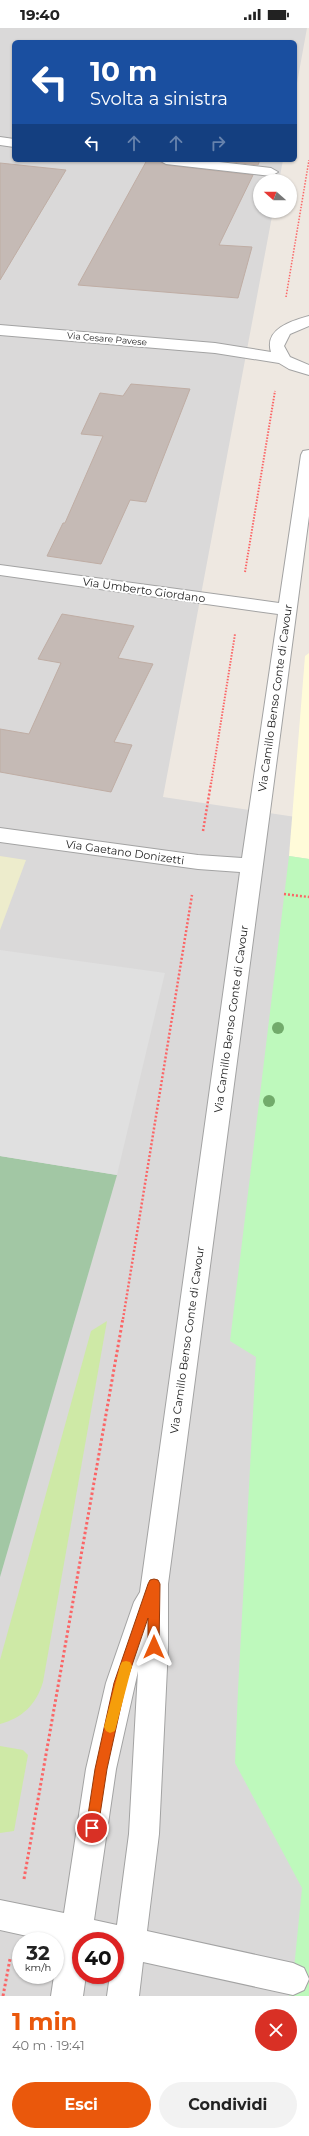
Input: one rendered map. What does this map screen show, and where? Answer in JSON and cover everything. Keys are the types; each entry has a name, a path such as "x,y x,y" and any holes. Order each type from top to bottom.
{"street":[{"path":"0,141 12,143"},
{"path":"184,162 271,172"},
{"path":"266,342 294,325 309,321"},
{"name":"Via Cesare Pavese","path":"0,330 215,348 266,342 283,358 295,366 309,370"},
{"path":"266,342 275,346 283,358"},
{"name":"Via Camillo Benso Conte di Cavour","path":"123,1996 144,1834 154,1647 154,1584 251,866 309,455"},
{"name":"Via Umberto Giordano","path":"0,570 288,610"},
{"name":"Via Gaetano Donizetti","path":"0,835 198,862 251,866"},
{"name":"Via Camillo Benso Conte di Cavour","path":"76,1932 103,1761 120,1683 154,1584"},
{"path":"9,1917 76,1932"},
{"path":"124,1942 293,1979"},
{"name":"Via Camillo Benso Conte di Cavour","path":"67,1996 72,1960"}],"path":[{"path":"3,1996 9,1917 124,1309 276,384 264,367 266,342 284,306 309,160"}],"shaded area":[{"path":"0,28 307,28 297,83 297,40 12,40 12,162 283,162 280,174 253,174 253,218 272,218 163,797 309,819 309,1996 0,1996"},
{"path":"309,653 309,859 289,856 305,656"},
{"path":"0,950 165,973 117,1175 0,1156"}],"green space":[{"path":"0,856 26,860 0,930"},
{"path":"289,856 309,859 309,1996 289,1996 293,1979 302,1888 235,1763 256,1357 230,1341"},
{"path":"0,1156 117,1175 0,1577"},
{"path":"107,1321 43,1682 32,1704 27,1709 15,1718 0,1724 0,1660 91,1331"},
{"path":"0,1746 23,1750 28,1755 14,1831 0,1833"}],"building":[{"path":"146,162 161,162 166,165 253,175 219,245 252,247 238,298 78,285"},
{"path":"232,162 259,162 258,165"},
{"path":"0,163 66,170 0,280"},
{"path":"131,384 190,389 146,502 130,500 101,564 47,556 63,523 65,523 103,436 81,434 100,393 123,396"},
{"path":"62,614 134,626 118,658 153,664 114,742 132,745 111,792 0,772 0,729 29,734 61,663 38,659"}],"slow traffic":[{"path":"110,1727 120,1683 126,1666"}],"route":[{"path":"92,1828 101,1769 120,1683 154,1584 154,1647"}]}
